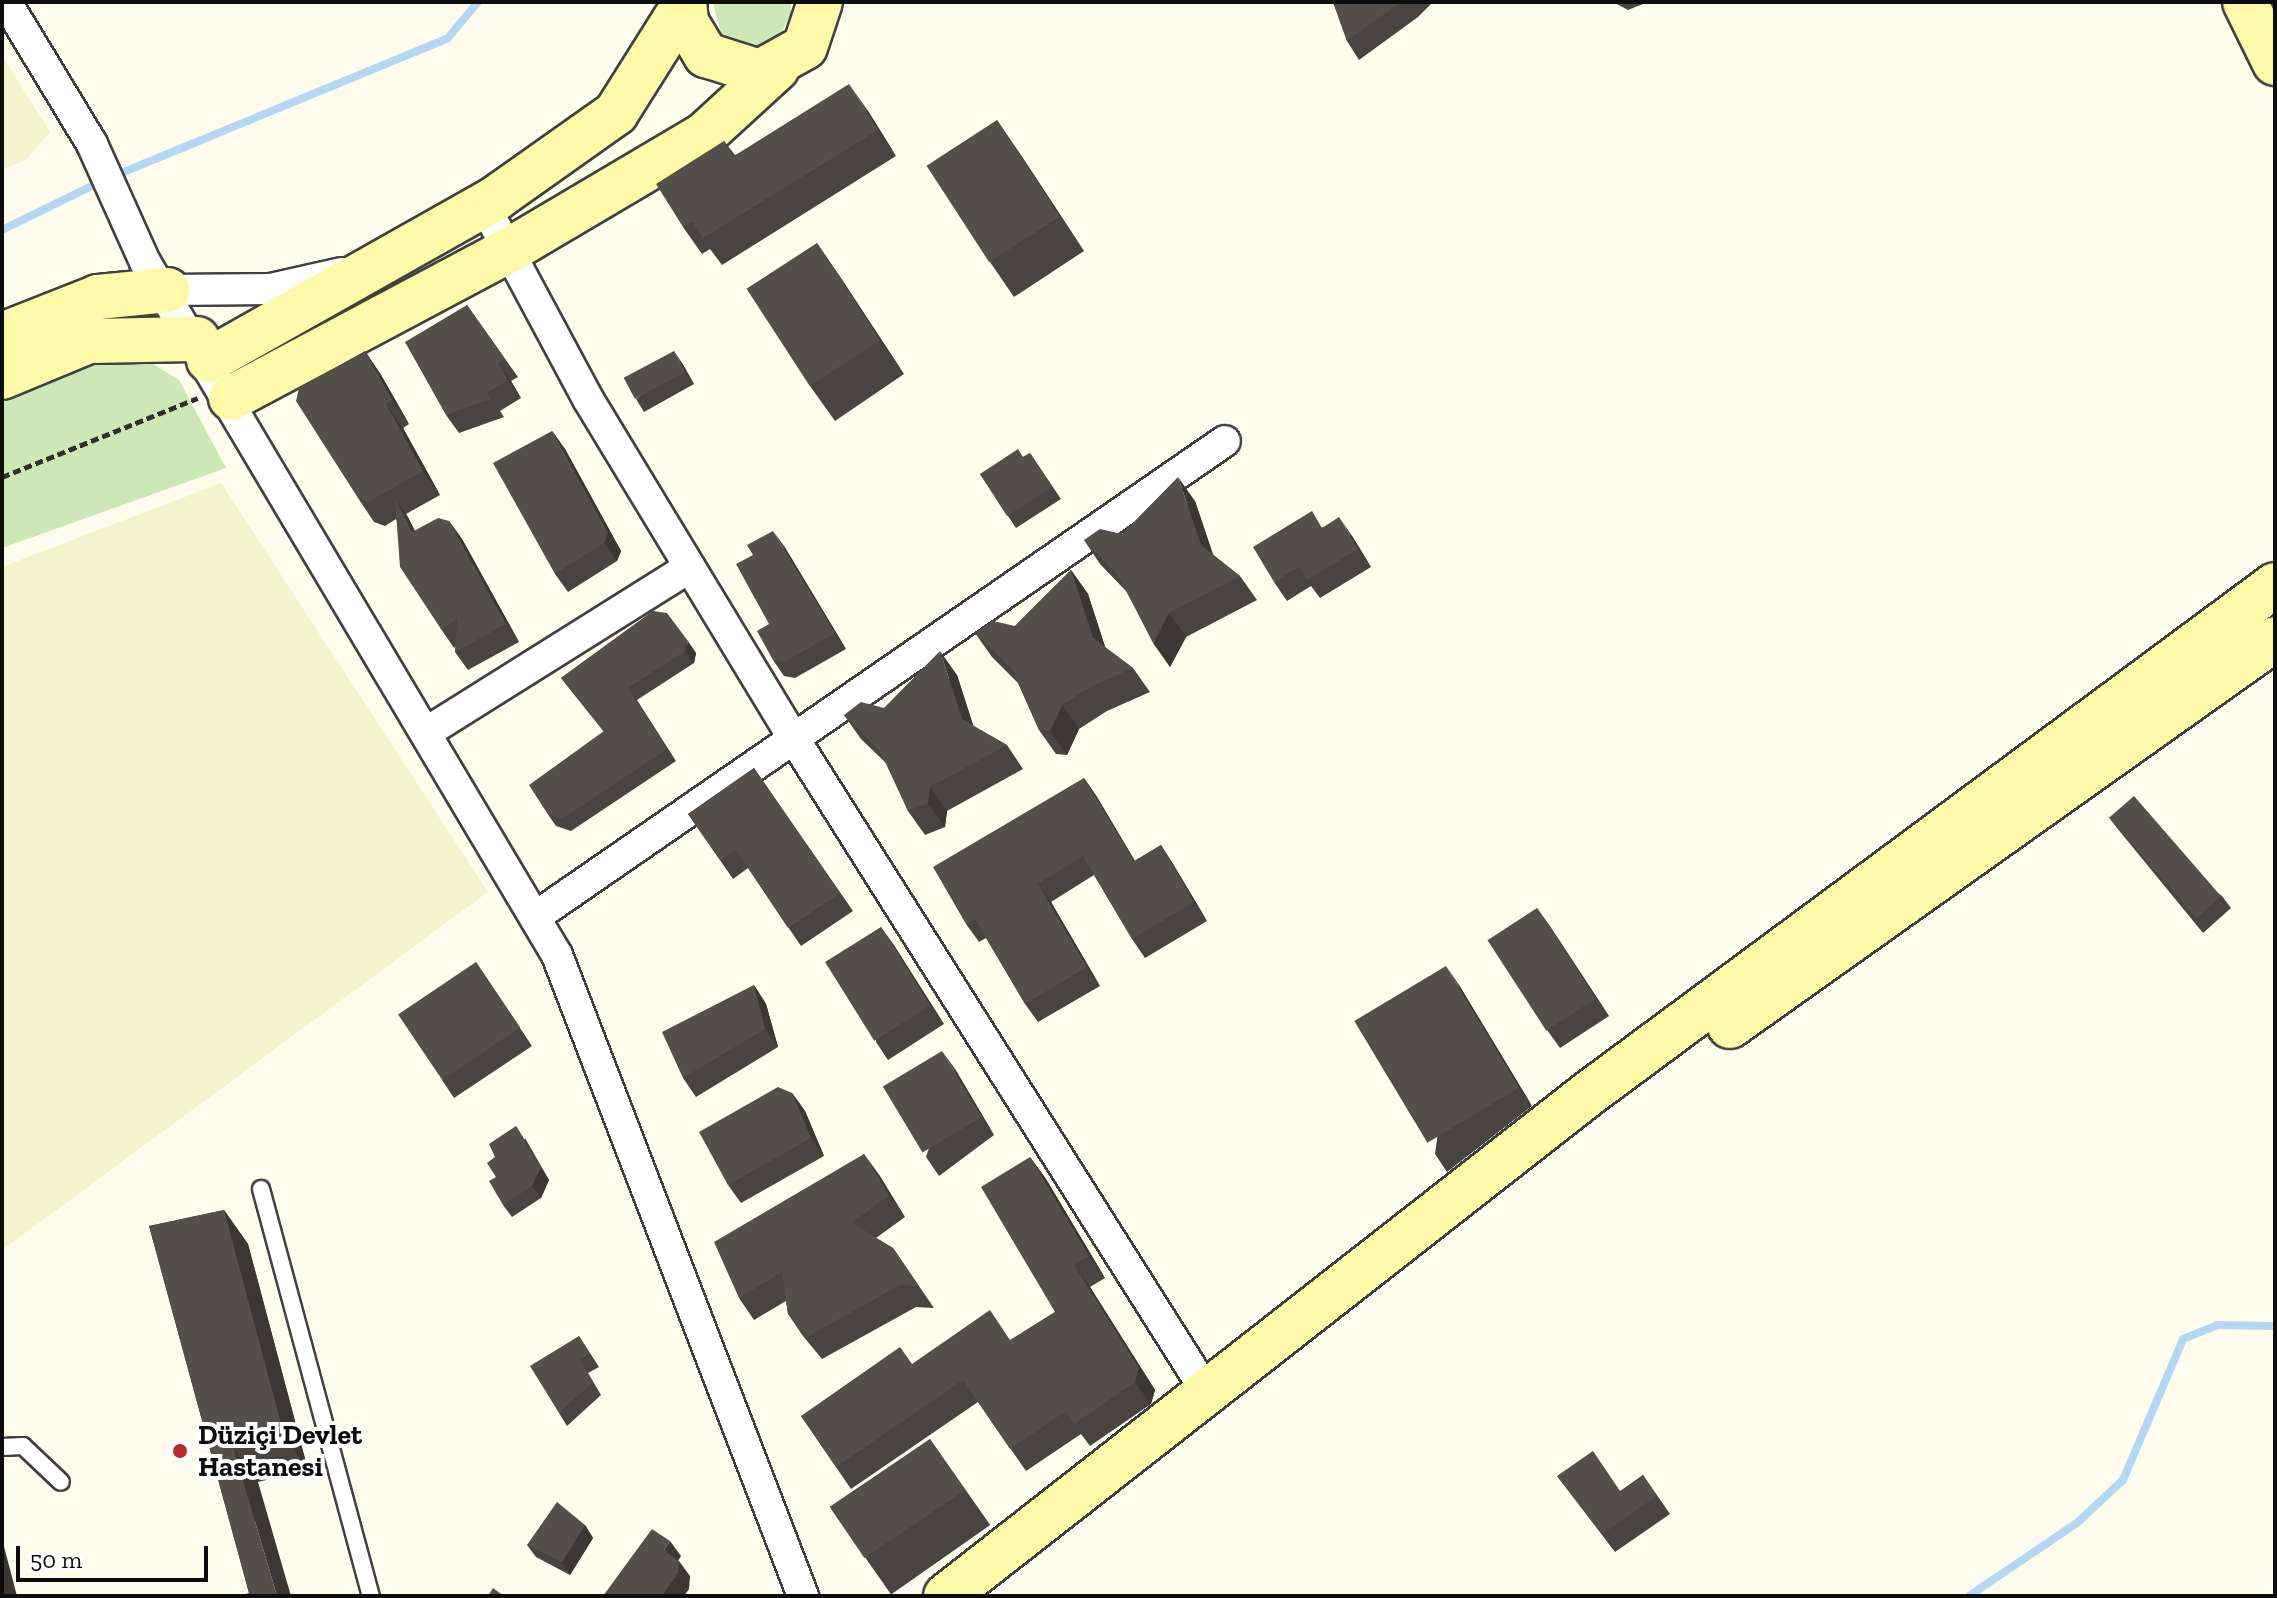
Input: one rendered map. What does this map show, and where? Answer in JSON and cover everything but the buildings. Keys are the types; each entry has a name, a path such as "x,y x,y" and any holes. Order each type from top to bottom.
{"main road":[{"path":"2,377 89,341 215,371 508,251 704,135 777,68 805,47 820,2"},
{"path":"2245,2 2275,63"},
{"path":"684,4 694,40 714,60 741,72 777,68"},
{"path":"215,371 375,266 484,205 616,113 684,4"},
{"path":"2,335 98,297 168,290"},
{"path":"946,1596 1588,1094 2275,585"},
{"path":"990,1596 1619,1104 2275,639"}],"street":[{"path":"6,2 92,144 122,222 168,290 557,955 803,1596"},
{"path":"484,205 690,567 791,734 1206,1391"},
{"path":"168,290 271,289 375,266"},
{"path":"535,917 791,734 1225,441"},
{"path":"427,732 690,567"}],"lane":[{"path":"261,1189 371,1596"},
{"path":"2,1447 23,1446 61,1482"}],"path":[{"path":"2,477 215,371"}],"green space":[{"path":"713,2 791,2 791,14 779,37 756,48 721,34"},
{"path":"2,56 50,132 27,159 2,170"},
{"path":"150,362 179,380 226,468 2,548 2,397 93,364"},
{"path":"221,483 488,892 2,1250 2,567"}],"waterway":[{"path":"114,176 447,39 478,2"},
{"path":"2,230 102,181"},
{"path":"1969,1596 2077,1523 2123,1480 2183,1339 2217,1325 2275,1326"}],"place":[{"name":"Düziçi Devlet Hastanesi","path":"180,1451"}]}
